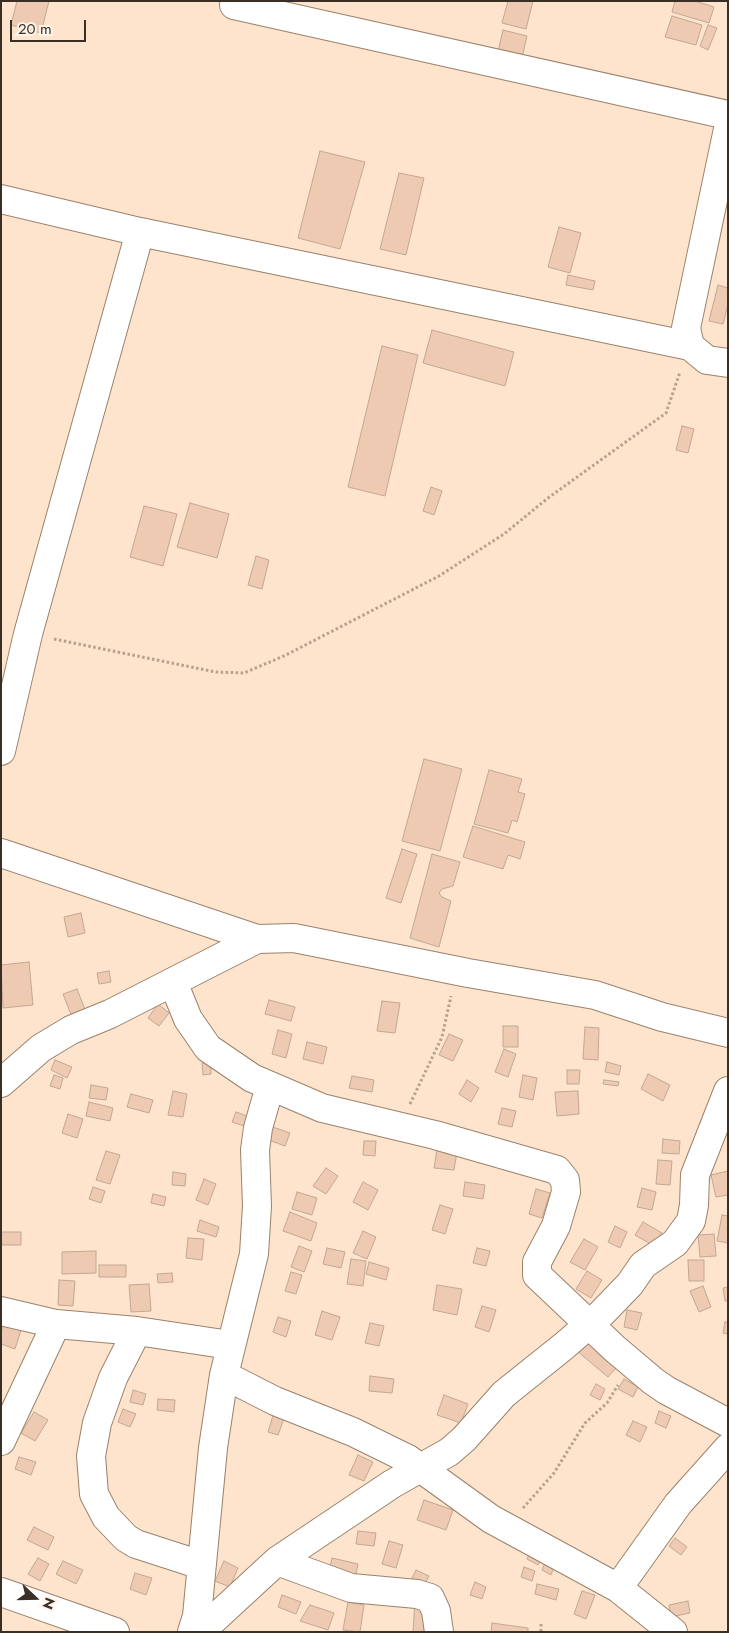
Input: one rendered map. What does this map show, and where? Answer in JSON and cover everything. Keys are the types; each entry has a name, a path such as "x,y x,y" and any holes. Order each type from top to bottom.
{"street":[{"path":"234,5 728,115"},
{"path":"690,346 686,328 728,129"},
{"path":"1,199 140,232 690,346 707,360 728,363"},
{"path":"1,751 28,634 140,232"},
{"path":"1,853 257,939 294,938 456,971 595,995 662,1017 728,1033"},
{"path":"1,1083 41,1048 70,1030 110,1014 257,939"},
{"path":"172,982 188,1019 208,1048 252,1078 322,1108 403,1127 556,1170 565,1180 566,1192 556,1226 542,1248 537,1262 537,1275 588,1324 666,1390 728,1423"},
{"path":"204,1625 201,1565 224,1375 254,1254 257,1206 255,1150 258,1128 270,1086"},
{"path":"204,1625 277,1561 392,1484 449,1452 464,1439 504,1394 564,1346 617,1298 643,1266 669,1248 684,1233 691,1221 694,1205 695,1175 728,1090"},
{"path":"1,1311 56,1324 137,1331 230,1345"},
{"path":"1,1441 56,1324"},
{"path":"137,1331 113,1378 97,1424 91,1456 94,1494 106,1518 126,1538 136,1544 201,1565"},
{"path":"224,1375 275,1401 393,1450 421,1467 479,1510 506,1527 618,1588 673,1632"},
{"path":"618,1588 678,1504 728,1448"},
{"path":"277,1561 351,1588 416,1594 430,1598 436,1611 439,1632"},
{"path":"1,1592 115,1632"}],"path":[{"path":"28,634 216,672 244,673 286,655 439,576 504,534 548,498 666,413 690,346"},
{"path":"403,1127 407,1110 442,1037 456,971"},
{"path":"506,1527 554,1473 585,1423 607,1403 633,1364"},
{"path":"541,1624 541,1632"}],"building":[{"path":"17,1 49,1 41,33 11,25"},
{"path":"508,1 533,1 526,29 502,23"},
{"path":"675,1 695,1 714,7 709,23 672,12"},
{"path":"672,16 702,25 696,45 665,37"},
{"path":"708,25 717,28 708,50 700,46"},
{"path":"503,30 527,36 522,58 498,52"},
{"path":"320,151 365,162 340,249 298,238"},
{"path":"399,173 424,178 406,255 380,249"},
{"path":"559,227 581,233 570,273 548,267"},
{"path":"568,275 595,281 593,290 566,285"},
{"path":"718,285 728,288 728,305 723,324 709,321"},
{"path":"432,330 514,352 505,386 423,363"},
{"path":"382,346 418,355 385,496 348,487"},
{"path":"682,426 694,429 688,453 676,450"},
{"path":"431,487 442,491 434,515 423,511"},
{"path":"190,503 229,514 217,558 177,547"},
{"path":"144,506 177,514 163,566 130,557"},
{"path":"256,556 269,560 262,589 248,585"},
{"path":"424,759 462,769 440,851 402,841"},
{"path":"489,770 522,779 518,792 525,794 517,822 512,820 508,833 474,824"},
{"path":"473,826 525,842 520,859 508,855 503,869 463,857"},
{"path":"402,849 417,854 401,903 386,898"},
{"path":"432,854 460,862 453,886 442,889 439,893 442,897 451,901 439,947 410,938"},
{"path":"81,913 85,933 68,937 64,917"},
{"path":"29,962 33,1005 3,1008 1,965"},
{"path":"109,971 111,982 99,984 97,973"},
{"path":"77,989 86,1012 72,1017 63,994"},
{"path":"269,1000 295,1007 291,1021 265,1014"},
{"path":"382,1001 400,1003 395,1033 377,1031"},
{"path":"158,1004 169,1013 159,1026 148,1018"},
{"path":"503,1026 518,1026 518,1047 503,1047"},
{"path":"585,1027 599,1028 598,1060 583,1059"},
{"path":"278,1030 292,1034 286,1058 272,1054"},
{"path":"449,1034 463,1040 453,1061 439,1055"},
{"path":"307,1042 327,1047 323,1064 303,1059"},
{"path":"504,1049 516,1054 508,1077 495,1072"},
{"path":"55,1060 72,1067 67,1078 51,1070"},
{"path":"211,1062 211,1074 203,1075 202,1063"},
{"path":"607,1062 621,1066 619,1075 605,1072"},
{"path":"567,1070 580,1070 579,1084 567,1084"},
{"path":"648,1074 670,1085 663,1101 641,1089"},
{"path":"54,1075 63,1078 60,1089 50,1086"},
{"path":"523,1075 537,1078 533,1100 519,1097"},
{"path":"352,1076 374,1080 372,1092 349,1088"},
{"path":"467,1080 479,1088 471,1102 459,1094"},
{"path":"604,1080 619,1082 618,1086 603,1084"},
{"path":"91,1085 108,1088 106,1100 89,1098"},
{"path":"173,1091 187,1094 183,1117 168,1115"},
{"path":"578,1091 579,1114 557,1116 555,1092"},
{"path":"131,1094 153,1100 149,1113 127,1107"},
{"path":"89,1102 113,1108 110,1121 86,1116"},
{"path":"502,1108 516,1111 512,1127 498,1124"},
{"path":"236,1112 250,1117 247,1127 232,1122"},
{"path":"68,1114 83,1119 77,1138 62,1133"},
{"path":"270,1126 290,1133 285,1146 266,1139"},
{"path":"663,1139 680,1141 679,1154 662,1153"},
{"path":"364,1141 376,1141 375,1156 363,1155"},
{"path":"438,1143 458,1146 454,1170 434,1168"},
{"path":"106,1151 120,1155 110,1184 96,1180"},
{"path":"658,1160 672,1161 670,1185 656,1184"},
{"path":"326,1168 338,1176 326,1194 313,1186"},
{"path":"728,1171 728,1195 716,1197 711,1175"},
{"path":"173,1172 186,1174 185,1186 172,1185"},
{"path":"204,1179 216,1184 208,1205 196,1200"},
{"path":"363,1182 378,1190 368,1210 353,1202"},
{"path":"465,1182 485,1185 483,1199 463,1196"},
{"path":"93,1187 105,1191 101,1203 89,1199"},
{"path":"642,1188 656,1192 652,1210 637,1207"},
{"path":"536,1189 550,1193 542,1218 529,1214"},
{"path":"297,1192 317,1198 312,1215 292,1209"},
{"path":"153,1194 166,1197 164,1206 151,1203"},
{"path":"440,1205 453,1209 445,1234 432,1230"},
{"path":"290,1212 317,1223 311,1241 283,1231"},
{"path":"722,1215 728,1216 728,1243 717,1241"},
{"path":"200,1220 219,1227 216,1237 197,1231"},
{"path":"643,1222 662,1233 654,1246 635,1235"},
{"path":"615,1226 627,1232 620,1248 608,1242"},
{"path":"363,1231 376,1237 367,1259 353,1253"},
{"path":"1,1232 21,1232 21,1245 1,1245"},
{"path":"714,1234 716,1256 700,1257 698,1235"},
{"path":"188,1238 204,1239 202,1260 186,1258"},
{"path":"584,1239 598,1247 585,1270 570,1262"},
{"path":"299,1246 312,1251 304,1272 291,1267"},
{"path":"327,1248 345,1252 341,1268 323,1264"},
{"path":"477,1248 490,1251 486,1266 473,1263"},
{"path":"96,1251 96,1273 62,1274 62,1252"},
{"path":"351,1259 366,1261 363,1286 347,1284"},
{"path":"688,1260 704,1260 704,1281 689,1281"},
{"path":"369,1262 389,1268 386,1280 366,1274"},
{"path":"99,1265 126,1265 126,1277 99,1277"},
{"path":"587,1271 602,1280 591,1298 576,1289"},
{"path":"291,1272 302,1275 296,1294 285,1291"},
{"path":"172,1273 173,1282 158,1283 157,1274"},
{"path":"59,1280 75,1281 73,1306 58,1305"},
{"path":"149,1284 151,1311 131,1312 129,1285"},
{"path":"437,1285 462,1289 457,1315 433,1310"},
{"path":"703,1286 711,1307 699,1312 690,1291"},
{"path":"728,1287 728,1301 725,1301 723,1288"},
{"path":"482,1306 496,1310 489,1332 475,1327"},
{"path":"627,1310 642,1313 637,1330 624,1327"},
{"path":"322,1311 340,1317 332,1340 315,1335"},
{"path":"278,1317 291,1321 286,1337 273,1332"},
{"path":"725,1322 728,1322 728,1334 723,1333"},
{"path":"370,1323 384,1326 379,1346 365,1343"},
{"path":"2,1324 21,1330 15,1349 1,1344"},
{"path":"586,1341 617,1367 608,1377 577,1351"},
{"path":"370,1376 394,1379 392,1393 369,1391"},
{"path":"624,1379 638,1387 633,1397 618,1389"},
{"path":"596,1384 605,1389 600,1400 590,1395"},
{"path":"133,1390 146,1394 143,1405 130,1402"},
{"path":"444,1395 468,1404 461,1423 437,1415"},
{"path":"158,1399 175,1400 174,1412 157,1410"},
{"path":"123,1409 136,1414 130,1427 118,1422"},
{"path":"659,1411 671,1416 666,1428 655,1423"},
{"path":"34,1412 48,1420 35,1441 21,1433"},
{"path":"274,1412 285,1416 278,1435 268,1432"},
{"path":"633,1421 647,1427 640,1442 626,1435"},
{"path":"358,1455 373,1462 364,1481 349,1475"},
{"path":"19,1457 36,1462 31,1475 15,1469"},
{"path":"424,1500 453,1510 446,1530 417,1520"},
{"path":"34,1527 54,1537 48,1550 27,1540"},
{"path":"358,1531 376,1533 374,1546 356,1544"},
{"path":"675,1538 687,1547 681,1555 669,1546"},
{"path":"389,1541 403,1545 396,1568 382,1564"},
{"path":"531,1550 543,1556 538,1565 527,1559"},
{"path":"38,1558 49,1564 40,1581 28,1574"},
{"path":"332,1558 358,1564 355,1578 329,1572"},
{"path":"547,1558 556,1562 551,1575 542,1570"},
{"path":"63,1561 83,1570 76,1584 56,1574"},
{"path":"224,1561 238,1568 230,1587 215,1581"},
{"path":"524,1567 535,1571 532,1581 521,1577"},
{"path":"416,1570 429,1576 423,1587 410,1582"},
{"path":"135,1573 152,1578 146,1595 130,1589"},
{"path":"475,1582 486,1587 482,1599 470,1595"},
{"path":"537,1584 559,1589 556,1600 535,1594"},
{"path":"582,1591 595,1595 586,1619 574,1614"},
{"path":"282,1595 301,1602 296,1614 278,1607"},
{"path":"415,1600 427,1601 424,1632 413,1632"},
{"path":"688,1601 690,1613 671,1617 669,1605"},
{"path":"348,1602 364,1605 360,1632 343,1630"},
{"path":"310,1605 334,1613 328,1630 300,1621"},
{"path":"492,1623 528,1628 528,1632 491,1632"}]}
